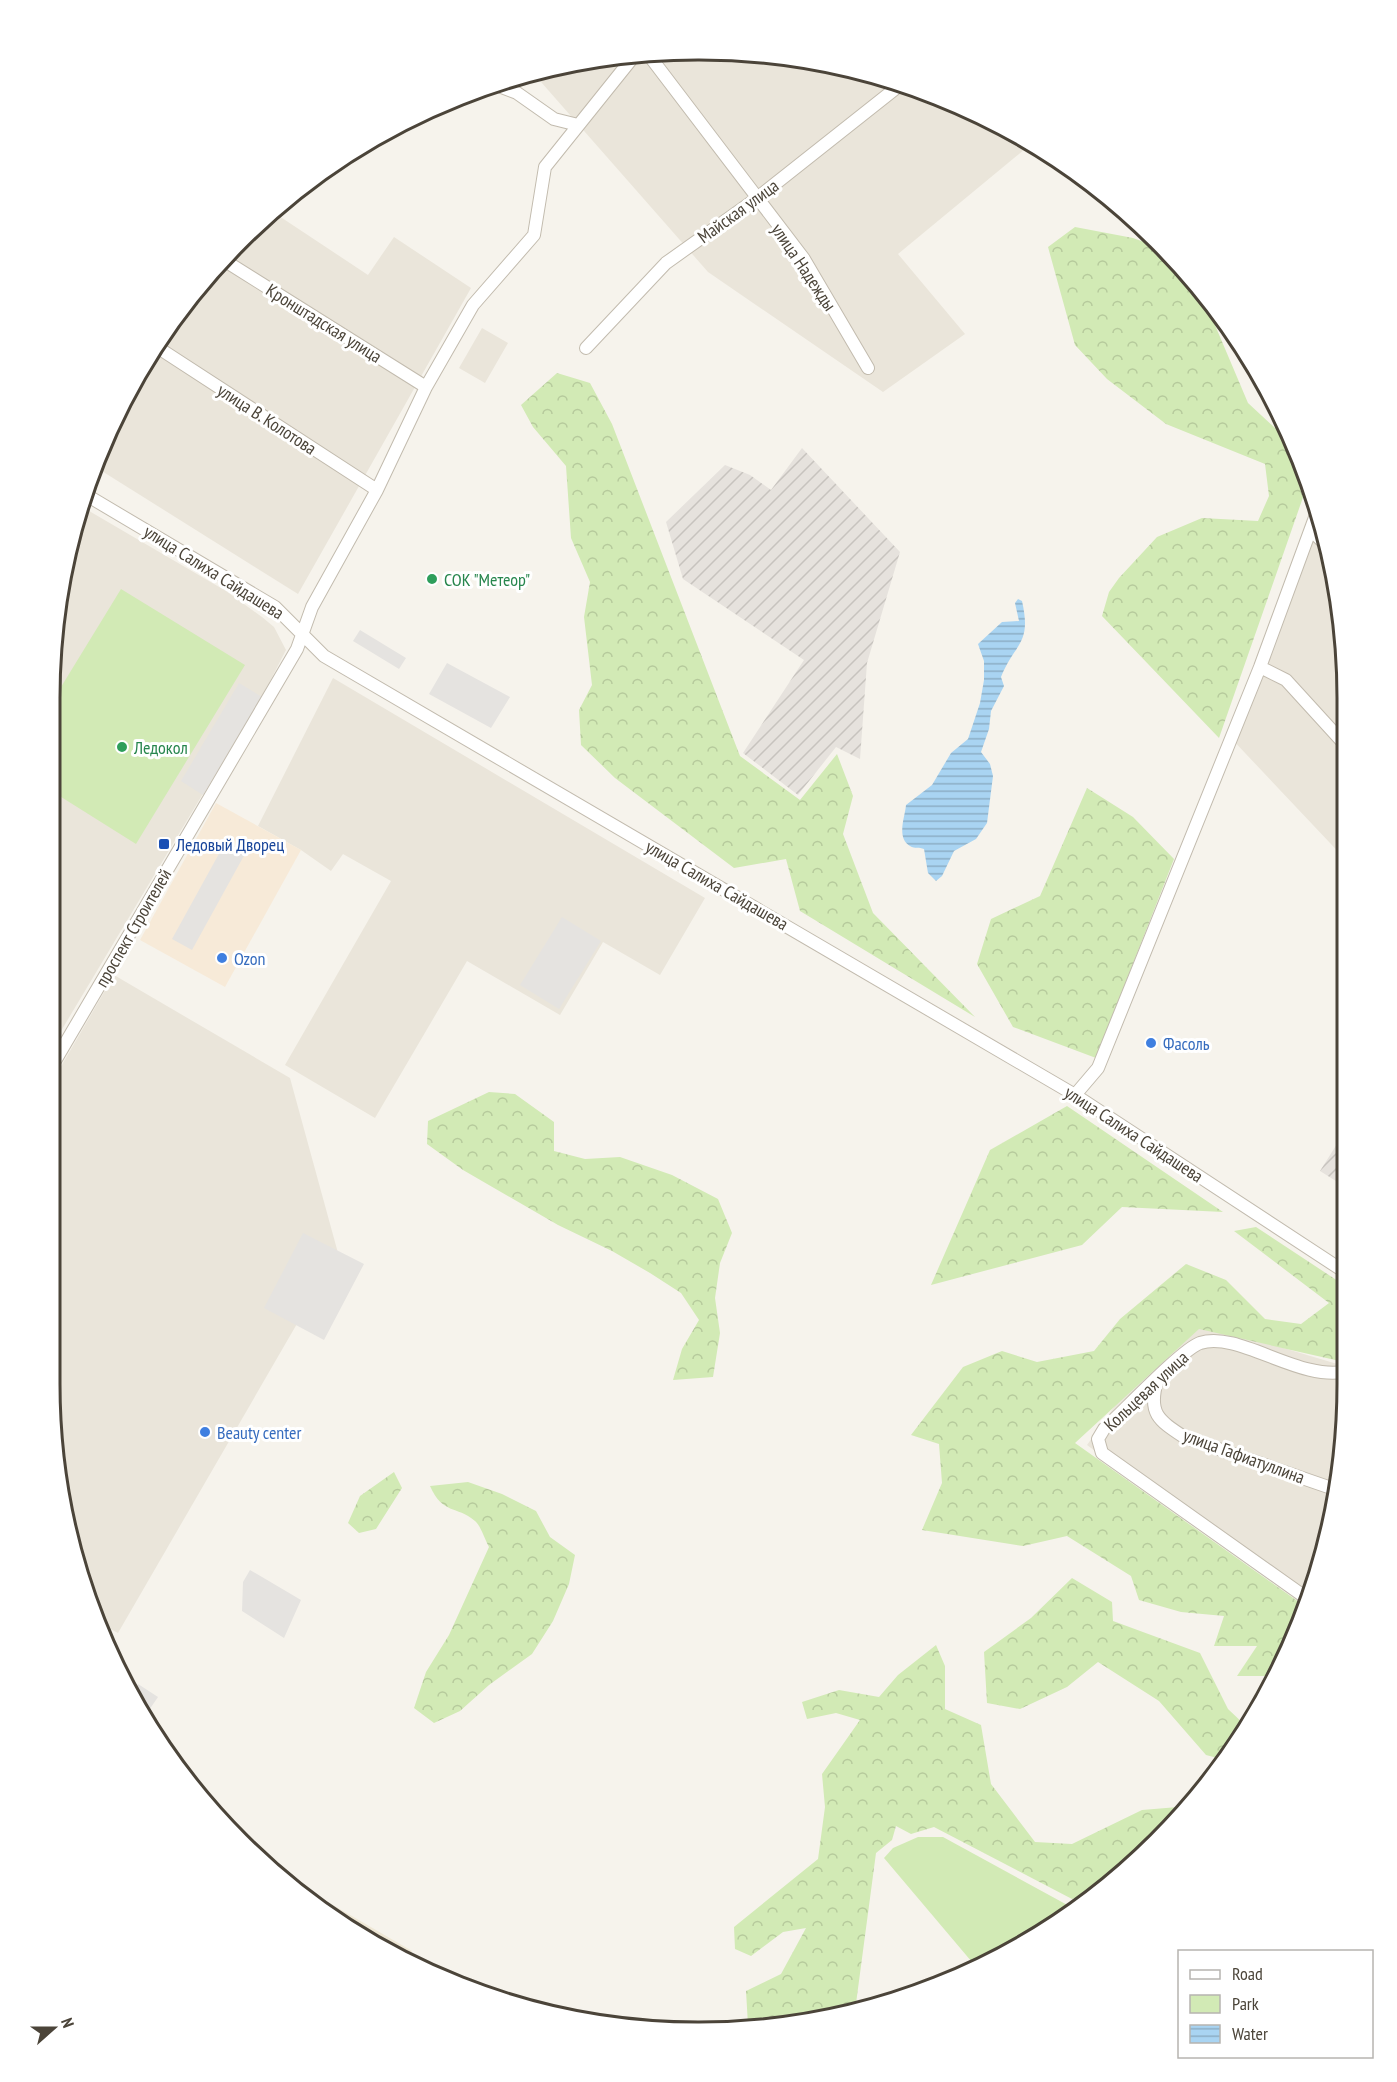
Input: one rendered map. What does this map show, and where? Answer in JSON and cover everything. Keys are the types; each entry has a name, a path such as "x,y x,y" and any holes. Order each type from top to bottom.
{"street":[{"name":"улица Надежды","path":"653,61 756,199 804,259 868,368"},
{"name":"проспект Строителей","path":"60,1052 304,634 312,607 376,490 426,387 473,305 534,235 545,168 628,64"},
{"path":"508,90 517,93 554,119 578,125"},
{"name":"Майская улица","path":"586,348 666,263 756,199 893,91"},
{"name":"Кронштадская улица","path":"230,265 426,387"},
{"name":"улица В. Колотова","path":"163,351 376,490"},
{"name":"улица Салиха Сайдашева","path":"92,499 275,607 324,656 1075,1095 1337,1267"},
{"path":"1075,1095 1098,1068 1260,667 1313,525"},
{"path":"1311,530 1315,534"},
{"path":"1260,667 1286,680 1337,737"},
{"name":"Кольцевая улица","path":"1301,1594 1102,1453 1098,1439 1104,1429 1182,1355 1200,1343 1215,1341 1235,1345 1285,1363 1337,1374"},
{"name":"улица Гафиатуллина","path":"1157,1380 1152,1398 1156,1414 1162,1423 1177,1432 1329,1487"}],"shaded area":[{"path":"657,61 740,61 782,65 823,72 904,94 981,126 1024,150 898,254 965,334 883,392 708,272 540,80 615,65"},
{"path":"280,217 368,275 394,237 471,288 298,594 102,471 126,416 168,344 218,278"},
{"path":"482,328 508,343 485,383 459,368"},
{"path":"802,448 900,552 867,663 860,759 836,747 798,795 743,753 804,660 683,579 666,522 725,465 750,475 771,490"},
{"path":"89,511 226,591 274,627 286,650 268,685 60,1033 61,657 72,574"},
{"path":"1315,532 1332,615 1336,657 1337,850 1229,736 1301,572"},
{"path":"360,630 406,658 399,669 353,641"},
{"path":"447,663 510,697 491,728 429,694"},
{"path":"333,678 705,898 660,975 603,942 560,1015 467,961 375,1118 285,1065 391,881 343,854 331,871 301,850 258,826"},
{"path":"239,683 262,697 203,795 181,781"},
{"path":"216,803 301,850 225,987 140,940"},
{"path":"226,841 246,852 192,950 172,939"},
{"path":"562,917 601,941 559,1009 520,985"},
{"path":"114,975 290,1078 338,1253 118,1633 109,1628 94,1589 72,1508 65,1467 60,1384 60,1068"},
{"path":"1337,1144 1337,1182 1320,1171"},
{"path":"303,1233 364,1264 324,1340 264,1308"},
{"path":"1193,1321 1337,1364 1336,1425 1332,1467 1315,1549 1298,1601 1087,1445 1144,1365"},
{"path":"250,1570 301,1600 284,1638 242,1611 243,1582"},
{"path":"138,1684 158,1697 150,1709 146,1703 137,1686"},
{"path":"324,1900 412,1951 411,1953 379,1936"}],"green space":[{"path":"1075,227 1133,238 1150,247 1179,278 1214,323 1248,403 1276,427 1303,493 1219,738 1102,616 1109,592 1157,537 1202,518 1258,521 1269,496 1265,464 1166,424 1107,379 1075,345 1048,247"},
{"path":"557,373 590,383 612,424 740,756 800,800 837,754 853,796 843,834 873,913 975,1017 800,911 786,859 734,868 615,778 581,745 579,710 592,685 584,617 590,582 571,538 566,466 533,427 521,405"},
{"name":"Ледокол","path":"121,589 245,665 136,844 60,796 60,688"},
{"path":"1087,788 1133,817 1174,859 1096,1058 1013,1027 977,964 991,919 1040,896"},
{"path":"489,1092 515,1094 554,1122 554,1151 585,1159 620,1157 672,1175 718,1199 732,1233 720,1263 715,1298 720,1333 713,1377 673,1380 682,1349 699,1320 681,1293 612,1251 558,1225 463,1170 427,1144 428,1121"},
{"path":"1067,1106 1223,1212 1122,1207 1082,1245 931,1285 990,1150"},
{"path":"1256,1227 1337,1280 1337,1360 1199,1329 1075,1443 1298,1602 1266,1676 1237,1676 1257,1646 1214,1646 1224,1616 1181,1612 1139,1600 1131,1576 1067,1536 1023,1546 922,1530 942,1483 939,1444 911,1435 963,1367 1002,1351 1037,1362 1094,1351 1120,1319 1186,1264 1226,1280 1265,1319 1301,1324 1329,1303 1234,1231"},
{"path":"394,1472 402,1488 376,1529 359,1533 348,1523 360,1496"},
{"path":"468,1482 502,1494 536,1511 550,1537 575,1555 569,1584 553,1621 532,1654 489,1685 460,1711 434,1723 414,1708 426,1672 449,1635 489,1547 477,1523 468,1516 445,1506 430,1486"},
{"path":"1072,1578 1112,1602 1113,1621 1200,1653 1228,1709 1240,1720 1215,1757 1206,1755 1159,1701 1098,1662 1067,1687 1020,1709 987,1703 984,1652 1031,1618"},
{"path":"936,1645 945,1666 945,1709 981,1725 991,1784 1035,1842 1072,1844 1142,1810 1176,1807 1119,1864 1072,1899 934,1827 911,1834 896,1826 892,1840 876,1853 856,2002 782,2017 748,2020 746,1991 781,1974 806,1928 783,1932 751,1956 735,1949 734,1927 818,1859 825,1807 822,1774 860,1720 836,1713 807,1719 802,1702 839,1690 879,1697 898,1675"},
{"path":"918,1837 943,1837 1066,1905 1018,1936 971,1961 884,1858 893,1848"}],"water":[{"path":"1018,599 1022,601 1025,627 1020,642 1001,677 1004,686 991,711 989,729 981,752 990,764 993,776 987,823 976,839 954,851 942,876 936,881 928,873 924,849 910,846 903,838 902,827 906,805 932,785 951,753 968,739 980,703 984,680 984,661 978,644 1002,622 1019,621 1015,603"}],"place":[{"name":"СОК \"Метеор\"","path":"432,579"},
{"name":"Ледокол","path":"122,747"},
{"name":"Ледовый Дворец","path":"164,844"},
{"name":"Ozon","path":"222,958"},
{"name":"Фасоль","path":"1151,1043"},
{"name":"Beauty center","path":"205,1432"}]}
